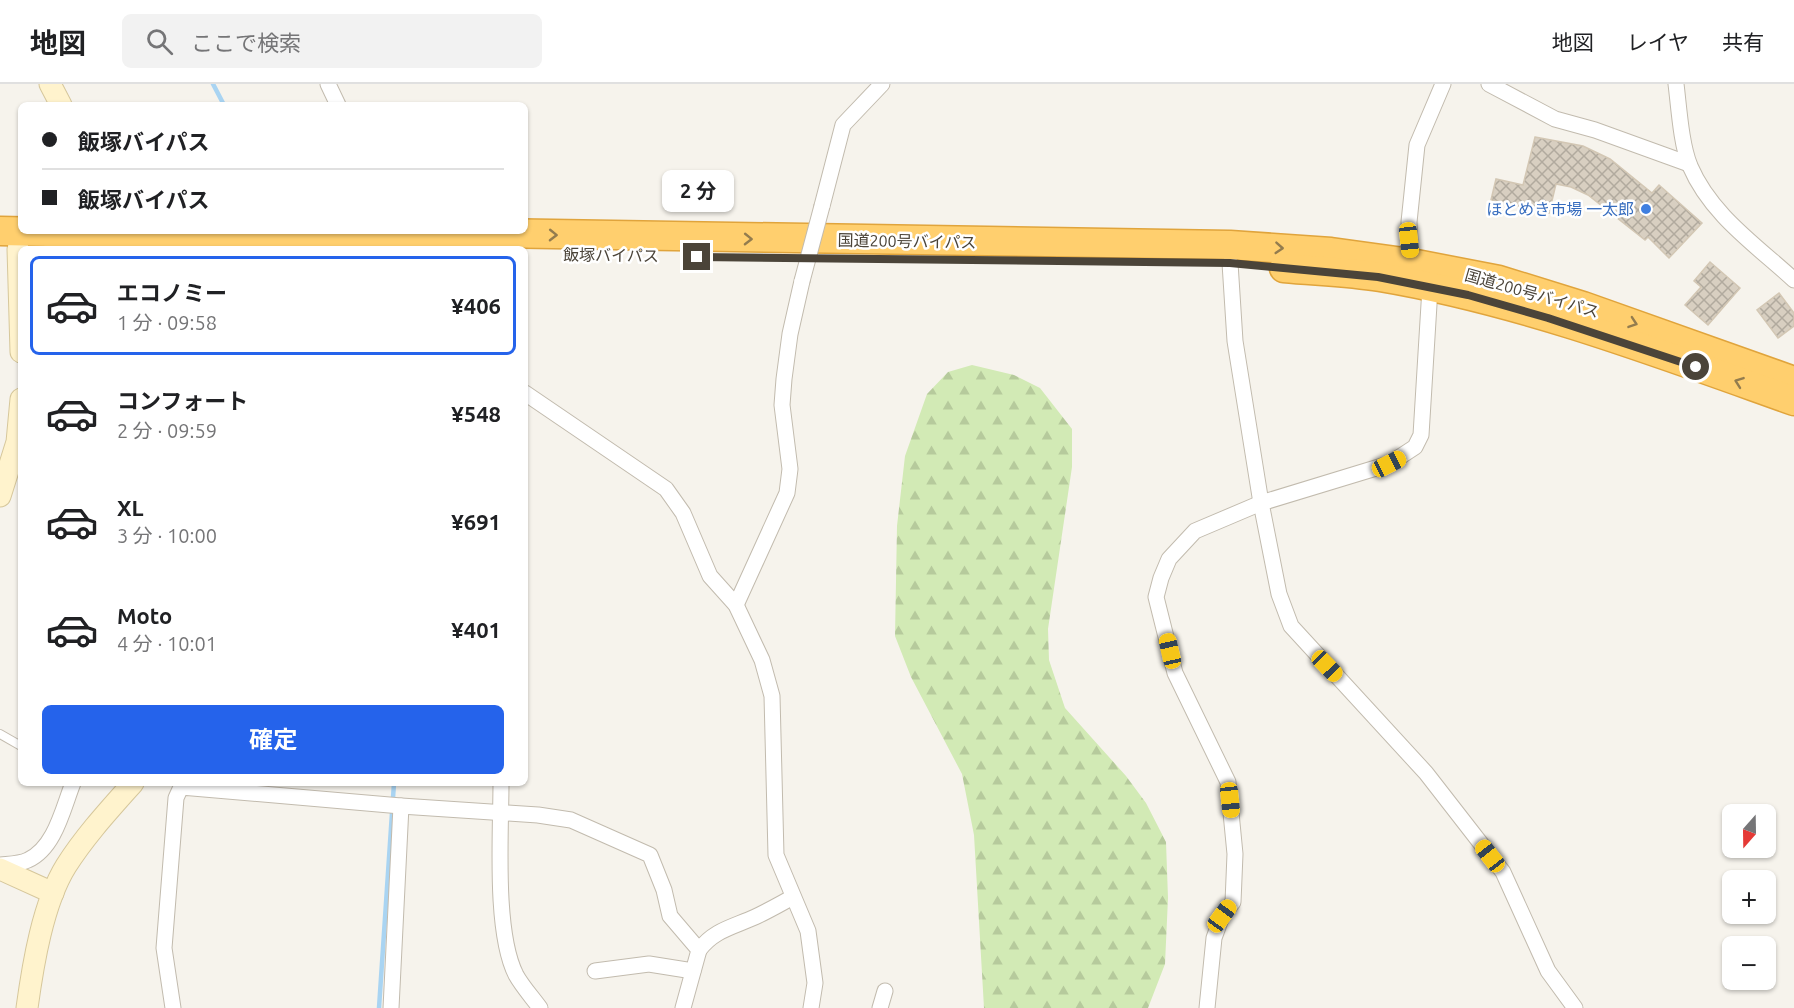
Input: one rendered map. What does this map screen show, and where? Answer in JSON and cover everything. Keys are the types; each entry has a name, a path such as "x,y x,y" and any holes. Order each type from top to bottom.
{"highway":[{"name":"国道200号バイパス","path":"10,245 43,234"},
{"name":"国道200号バイパス","path":"197,234 1230,245 1331,252 1411,262 1499,280 1583,306 1794,381"},
{"name":"飯塚バイパス","path":"528,254 1230,263 1378,277 1468,295 1548,318 1794,401"}],"main road":[{"path":"50,84 59,102"},
{"path":"10,245 18,323"},
{"path":"0,496 17,442 18,431"},
{"path":"27,1008 32,975 53,893 64,868 84,838 130,786"},
{"path":"0,867 53,893"}],"street":[{"path":"328,84 337,102"},
{"path":"736,605 759,549 787,493 790,469 782,405 790,334 843,125 882,84"},
{"path":"1207,1008 1214,938 1222,916 1233,902 1235,854 1228,782 1175,673 1156,597 1169,559 1195,531 1261,503 1389,464 1415,447 1421,435 1430,288 1411,262 1409,222 1417,145 1443,84"},
{"path":"1489,84 1555,119 1595,130 1689,164"},
{"path":"1676,84 1689,164 1720,213 1755,248 1794,280"},
{"path":"1230,263 1235,341 1261,503 1279,594 1292,626 1426,773 1503,872 1548,971 1575,1008"},
{"path":"528,395 666,489 683,513 710,576 736,605 762,660 772,696 776,855 808,931 815,982 811,1008"},
{"path":"0,867 27,861 40,853 48,843 73,786"},
{"path":"501,786 499,858 506,938 515,974 540,1008"},
{"path":"172,1008 164,948 176,798 181,787 401,806 501,812 571,820 650,855 664,890 670,916 699,950"},
{"path":"391,1008 401,806"},
{"path":"683,1008 699,950 707,940 727,926 754,917 793,897"},
{"path":"595,971 649,964 693,971"},
{"path":"880,1008 885,991"}],"lane":[{"path":"0,734 18,744"}],"green space":[{"path":"972,365 1014,375 1040,388 1072,429 1072,467 1048,629 1049,660 1065,708 1126,776 1146,803 1166,842 1168,898 1165,964 1148,1008 984,1008 974,835 962,774 911,677 895,636 897,526 905,456 927,394 948,372"}],"building":[{"name":"ほとめき市場 一太郎","path":"1535,137 1583,146 1610,159 1652,193 1659,185 1702,223 1669,258 1648,237 1645,240 1588,195 1571,187 1556,184 1549,213 1491,200 1496,179 1523,185"},
{"path":"1710,262 1740,288 1708,325 1685,305 1701,287 1694,281"},
{"path":"1779,293 1794,313 1794,326 1778,338 1757,310"}],"waterway":[{"path":"213,84 222,102"},
{"path":"302,241 305,246"},
{"path":"379,1008 394,786"}],"place":[{"name":"ほとめき市場 一太郎","path":"1646,209"}],"route":[{"path":"697,257 1230,263 1378,277 1468,295 1548,318 1696,367"}]}
